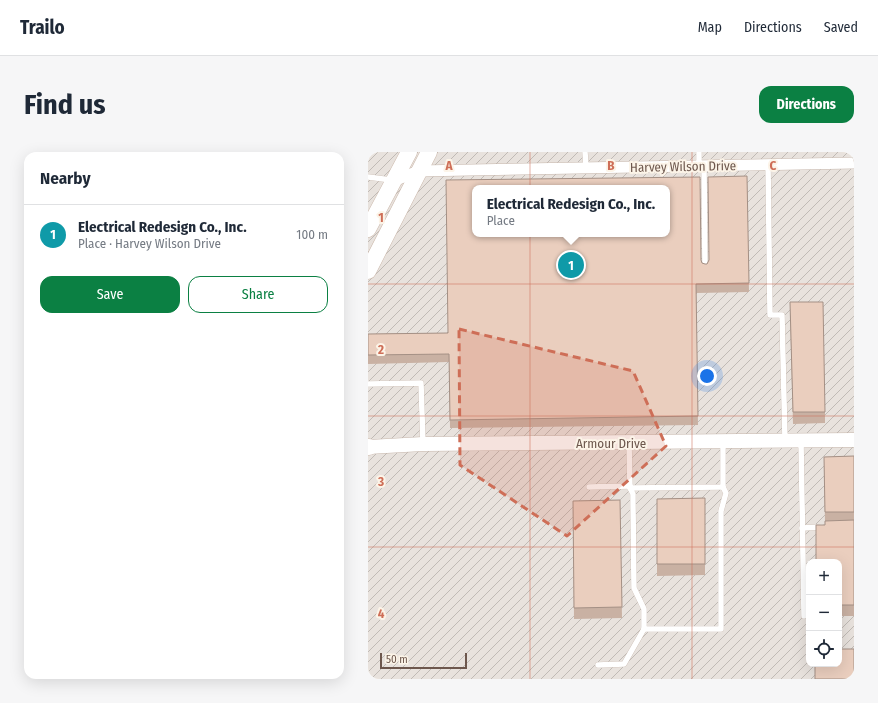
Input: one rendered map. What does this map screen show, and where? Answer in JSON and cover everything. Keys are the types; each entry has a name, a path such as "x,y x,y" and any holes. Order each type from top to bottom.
{"main road":[{"path":"368,229 409,152"},
{"path":"368,271 429,152"}],"street":[{"name":"Harvey Wilson Drive","path":"394,181 418,171 854,163"},
{"name":"Armour Drive","path":"368,447 423,444 854,440"}],"lane":[{"path":"585,152 586,167"},
{"path":"699,152 702,166 705,269"},
{"path":"768,164 770,315 782,315 785,441"},
{"path":"368,177 394,181"},
{"path":"368,384 421,383 423,444"},
{"path":"801,441 804,616"},
{"path":"598,665 624,664 644,630 644,609 634,588 633,504 630,487 629,442"},
{"path":"644,630 721,629 721,510 726,493 724,486 723,442"},
{"path":"590,487 724,486"},
{"path":"802,528 832,527"}],"highlighted area":[{"path":"459,329 633,371 666,446 567,536 460,465"}],"shaded area":[{"path":"368,152 854,152 854,679 368,679"}],"building":[{"path":"747,176 749,283 696,284 698,416 450,420 449,354 368,355 368,334 448,333 446,180 700,177 701,260 702,263 707,264 709,260 708,177"},
{"path":"790,302 823,302 825,412 793,412"},
{"path":"854,456 854,512 825,512 824,457"},
{"path":"705,498 705,564 657,564 657,499"},
{"path":"620,500 622,607 574,608 573,501"},
{"path":"854,520 854,605 842,605 842,559 816,559 816,525 825,525 825,521"},
{"path":"842,649 854,649 854,679 815,679 815,667 842,667"}],"place":[{"name":"Electrical Redesign Co., Inc.","path":"571,265"}]}
